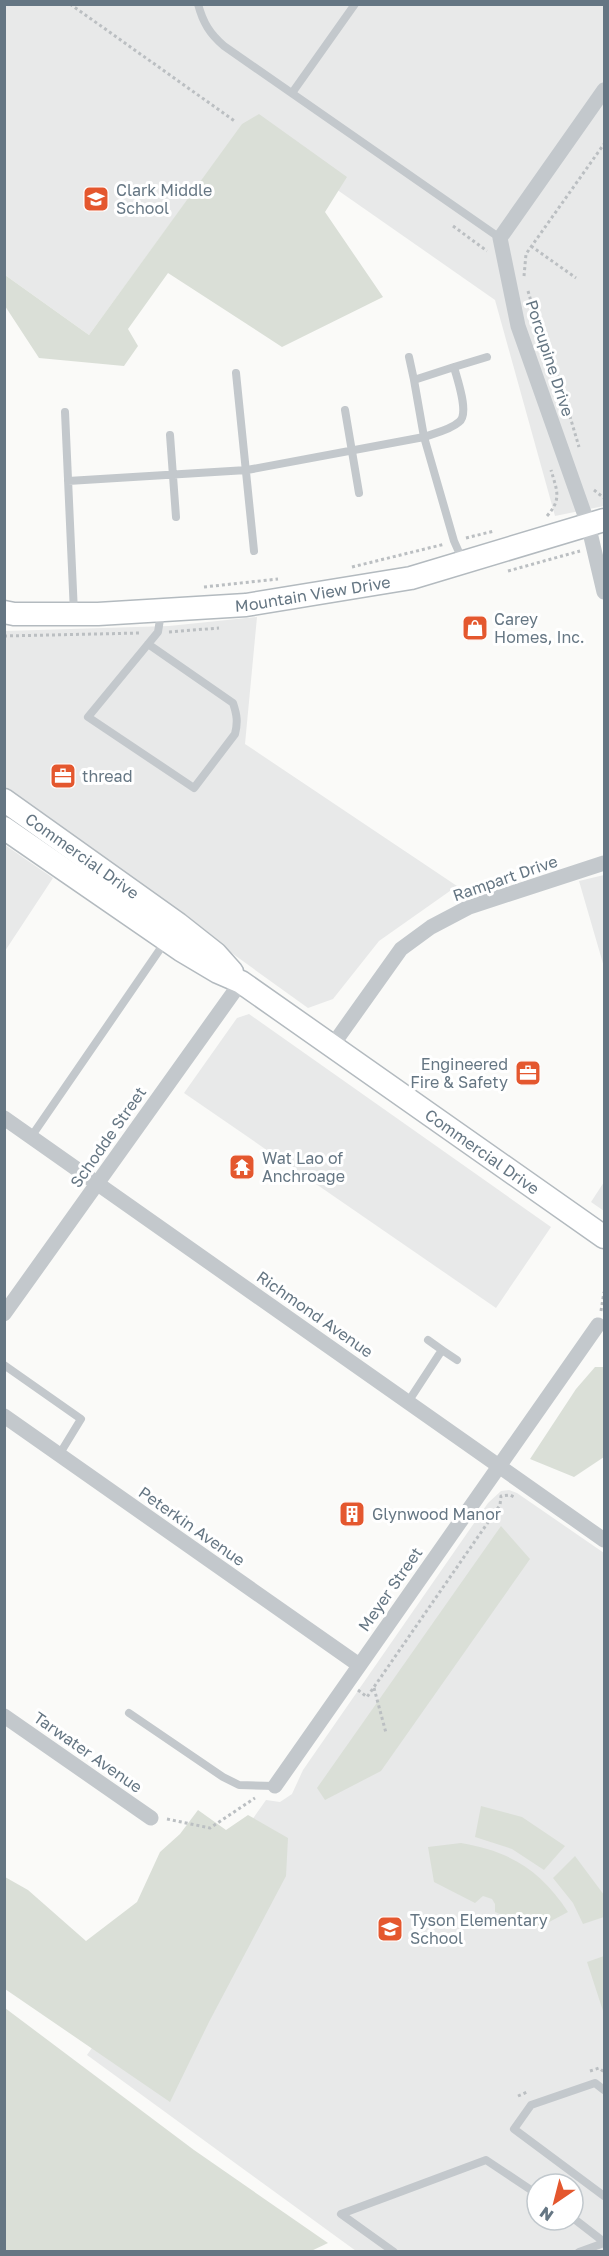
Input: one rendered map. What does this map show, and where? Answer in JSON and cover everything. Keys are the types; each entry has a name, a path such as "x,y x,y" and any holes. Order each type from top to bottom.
{"main road":[{"name":"Mountain View Drive","path":"8,615 246,605 411,578 596,522"},
{"name":"Commercial Drive","path":"4,800 185,929 216,954 241,982"},
{"name":"Commercial Drive","path":"4,828 166,940 202,963 241,982 604,1237"}],"street":[{"path":"500,238 604,90"},
{"name":"Porcupine Drive","path":"500,238 518,326 596,522 604,592"},
{"name":"Rampart Drive","path":"332,1046 401,949 431,927 469,907 604,863"},
{"name":"Schodde Street","path":"4,1314 241,982"},
{"name":"Richmond Avenue","path":"4,1118 604,1540"},
{"name":"Meyer Street","path":"274,1786 598,1325"},
{"name":"Peterkin Avenue","path":"4,1416 359,1665"},
{"name":"Tarwater Avenue","path":"4,1716 151,1818"}],"lane":[{"path":"198,4 202,20 210,34 224,46 500,238"},
{"path":"292,93 355,4"},
{"path":"409,357 424,437 454,541 463,562"},
{"path":"414,380 487,357"},
{"path":"68,481 247,470 424,437 458,423 463,418 464,409 454,367"},
{"path":"236,373 254,551"},
{"path":"345,410 359,494"},
{"path":"64,412 74,614"},
{"path":"170,435 176,517"},
{"path":"148,644 233,704 238,723 235,734 194,788 88,717 148,644 158,632 162,610"},
{"path":"31,1137 166,940"},
{"path":"428,1340 457,1360"},
{"path":"408,1402 442,1350"},
{"path":"4,1365 81,1419 59,1455"},
{"path":"129,1713 223,1777 239,1785 274,1786"},
{"path":"604,2090 595,2083 531,2105 514,2129 604,2196"},
{"path":"394,2252 341,2214 486,2160 525,2186"},
{"path":"585,2228 604,2243"},
{"path":"579,2252 604,2243"}],"path":[{"path":"70,4 236,122"},
{"path":"524,277 526,254 604,144"},
{"path":"531,246 576,278"},
{"path":"527,288 542,339 558,376 580,452"},
{"path":"590,485 604,498"},
{"path":"367,1697 500,1505 501,1496 510,1495 518,1499"},
{"path":"374,1688 386,1733"},
{"path":"151,1818 210,1828 274,1786"}],"shaded area":[{"path":"5,5 604,5 604,506 555,516 495,300 243,124 89,335 5,275"},
{"path":"259,114 347,177 325,212 383,297 282,347 168,273 128,329 138,346 124,366 39,358 5,306 5,275 89,335 242,124"},
{"path":"257,617 245,744 457,886 379,941 333,999 308,1008 5,790 5,631 169,626"},
{"path":"5,845 53,878 5,951"},
{"path":"604,875 604,967 579,881"},
{"path":"249,1014 551,1227 496,1308 184,1093 237,1018"},
{"path":"604,1182 604,1211 591,1202"},
{"path":"595,1367 604,1367 604,1457 574,1477 530,1459 576,1389"},
{"name":"Tyson Elementary School","path":"509,1490 517,1493 604,1553 604,2251 356,2251 87,2055 266,1800 280,1802 292,1794 303,1770 488,1503 501,1491"},
{"path":"501,1526 530,1559 381,1771 325,1800 317,1788"},
{"path":"481,1806 522,1817 565,1846 544,1870 512,1849 475,1837"},
{"path":"198,1810 226,1830 248,1815 288,1838 286,1876 209,2022 170,2102 5,1989 5,1877 28,1890 86,1941 137,1902 160,1852 180,1834"},
{"path":"461,1843 494,1851 522,1865 547,1885 568,1912 536,1929 495,1912 492,1899 483,1896 475,1903 434,1882 428,1847"},
{"path":"575,1856 604,1895 604,1917 583,1924 573,1903 553,1878"},
{"path":"604,1956 604,2014 587,1962"},
{"path":"5,2008 194,2150 328,2243 309,2252 5,2251"}],"place":[{"name":"Clark Middle School","path":"96,199"},
{"name":"Carey Homes, Inc.","path":"475,628"},
{"name":"thread","path":"63,776"},
{"name":"Engineered Fire & Safety","path":"528,1073"},
{"name":"Wat Lao of Anchroage","path":"242,1167"},
{"name":"Glynwood Manor","path":"352,1514"},
{"name":"Tyson Elementary School","path":"390,1929"}]}
